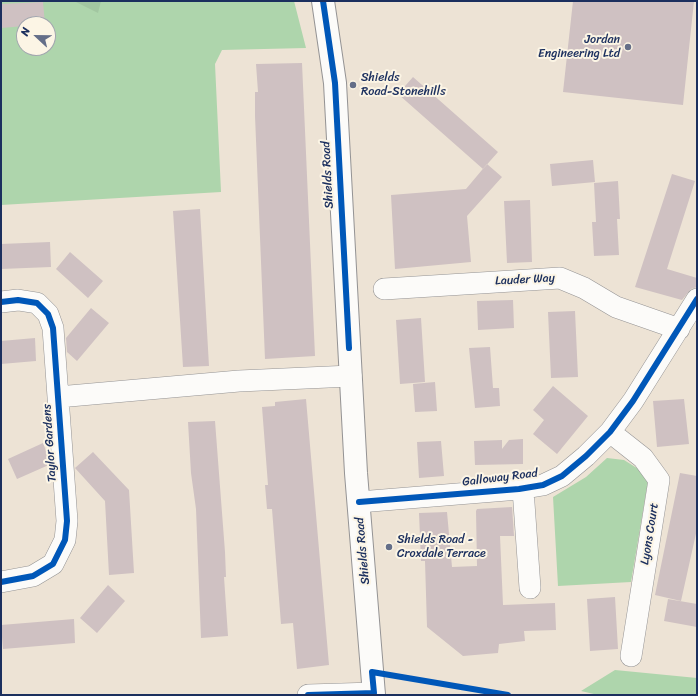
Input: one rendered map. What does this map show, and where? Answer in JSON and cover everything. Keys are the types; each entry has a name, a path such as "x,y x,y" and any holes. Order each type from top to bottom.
{"main road":[{"name":"Shields Road","path":"322,1 335,83 359,502 374,694"}],"street":[{"name":"Lauder Way","path":"384,288 560,278 584,288 616,307 679,329"},
{"name":"Galloway Road","path":"359,502 523,489 543,485 562,476 586,456 610,432 679,329 697,299"},
{"name":"Taylor Gardens","path":"1,302 18,300 37,303 48,314 53,328 67,521 65,540 53,564 33,576 1,582"},
{"name":"Taylor Gardens","path":"58,397 239,381 351,376"},
{"name":"Lyons Court","path":"610,432 643,458 659,480 631,656"},
{"path":"523,489 530,588"},
{"path":"308,695 374,694"}],"green space":[{"path":"1,1 294,1 306,48 222,50 215,64 221,192 1,205"},
{"path":"74,1 101,1 98,13"},
{"path":"607,458 624,460 640,470 648,481 631,582 558,586 553,497 586,477"},
{"path":"615,670 697,678 697,695 598,695 581,691"}],"building":[{"name":"Jordan Engineering Ltd","path":"573,1 694,1 683,105 563,92"},
{"path":"43,2 44,16 16,16 16,27 1,28 1,4"},
{"path":"302,63 315,356 265,359 255,116 255,92 258,92 256,64"},
{"path":"413,77 498,152 483,169 398,94"},
{"path":"593,160 595,182 552,186 550,164"},
{"path":"487,164 502,177 467,216 471,262 395,269 391,195 466,189"},
{"path":"672,174 695,181 667,269 697,278 697,287 691,289 682,300 635,287"},
{"path":"618,181 620,219 617,219 619,255 594,256 592,222 596,222 594,183"},
{"path":"530,200 532,262 507,263 504,201"},
{"path":"200,209 209,366 183,367 173,211"},
{"path":"50,242 51,267 1,269 1,244"},
{"path":"70,252 103,281 88,298 56,269"},
{"path":"513,300 514,328 478,330 477,301"},
{"path":"91,308 109,323 77,361 67,352 66,338"},
{"path":"575,311 578,377 551,378 548,312"},
{"path":"421,318 425,382 400,384 396,320"},
{"path":"35,338 36,361 1,364 1,341"},
{"path":"490,347 493,388 499,388 500,406 475,408 469,348"},
{"path":"435,382 437,411 415,412 413,384"},
{"path":"553,386 588,416 557,454 533,434 544,420 533,410"},
{"path":"306,399 329,665 297,669 293,623 281,624 272,509 267,509 265,485 268,485 262,407 275,406 275,402"},
{"path":"684,399 689,444 657,447 653,401"},
{"path":"215,421 225,552 226,577 224,577 228,636 201,638 196,509 191,473 188,422"},
{"path":"523,439 523,464 475,465 474,441 502,440 502,449 509,440"},
{"path":"441,441 444,476 419,478 417,442"},
{"path":"43,443 51,464 17,479 8,459"},
{"path":"93,452 129,490 134,573 109,575 105,501 75,468"},
{"path":"680,473 697,476 697,529 681,601 655,595"},
{"path":"512,507 514,536 500,536 503,605 555,603 556,630 524,631 525,641 499,644 498,653 463,656 427,627 425,561 421,561 419,513 447,512 452,567 477,566 477,509"},
{"path":"108,585 125,601 97,633 80,618"},
{"path":"615,597 618,649 590,651 587,599"},
{"path":"668,599 697,604 697,627 664,621"},
{"path":"74,619 75,643 3,649 1,625"}],"cycle path":[{"path":"323,1 335,83 349,348"},
{"path":"359,502 519,489 543,485 562,476 586,456 610,432 633,401 697,299"},
{"path":"1,302 18,300 37,303 48,314 53,328 67,521 65,540 53,564 33,576 1,582"},
{"path":"308,695 374,693 372,672 508,695"}],"place":[{"name":"Jordan Engineering Ltd","path":"628,47"},
{"name":"Shields Road-Stonehills","path":"353,85"},
{"name":"Shields Road - Croxdale Terrace","path":"389,547"}]}
